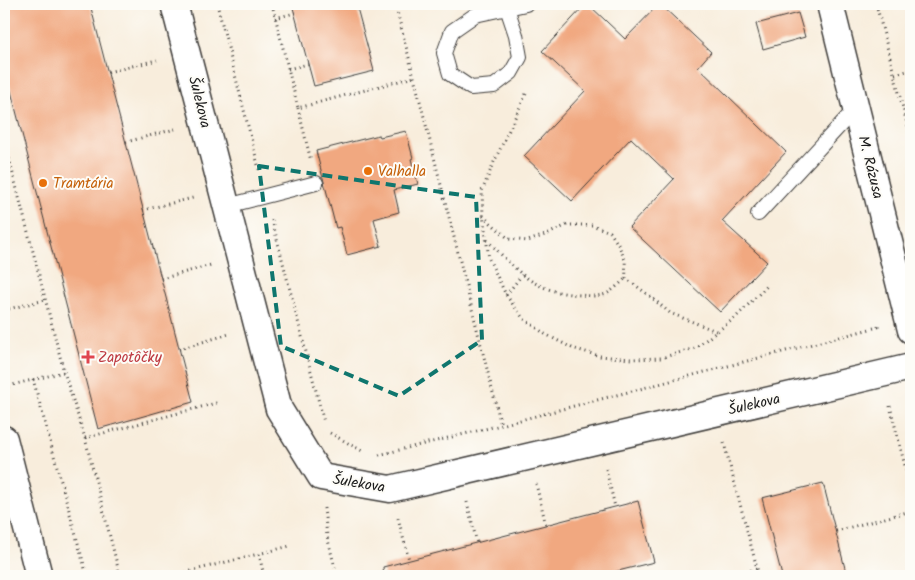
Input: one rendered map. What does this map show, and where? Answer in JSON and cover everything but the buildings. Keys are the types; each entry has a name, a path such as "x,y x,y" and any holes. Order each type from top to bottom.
{"street":[{"name":"Šulekova","path":"174,4 279,409 321,477 390,489 911,367"},
{"name":"M. Rázusa","path":"830,4 911,330"},
{"path":"4,439 39,576"}],"lane":[{"path":"507,8 516,35 520,57 511,73 494,86 470,88 450,74 444,53 452,31 475,15 507,8 526,4"},
{"path":"758,214 856,108"},
{"path":"226,206 316,182"}],"path":[{"path":"217,4 326,431 372,456 501,425 878,327 883,319"},
{"path":"272,4 316,182"},
{"path":"395,4 501,425"},
{"path":"877,4 911,139"},
{"path":"275,18 294,13"},
{"path":"520,57 530,85 482,191 482,215 489,259 506,296 523,318 545,334 572,348 600,356 630,359 661,358 695,348 735,318 768,285"},
{"path":"108,72 162,58"},
{"path":"288,69 308,64"},
{"path":"895,74 911,70"},
{"path":"298,108 414,77"},
{"path":"126,142 181,128"},
{"path":"4,139 64,372 85,438 120,576"},
{"path":"143,210 198,196"},
{"path":"482,215 509,239 528,241 567,225 592,224 610,232 625,260 626,278 670,313 717,331"},
{"path":"486,239 522,276 548,290 573,295 593,296 607,293 626,278"},
{"path":"161,279 216,264"},
{"path":"506,296 522,276"},
{"path":"4,310 45,300"},
{"path":"179,349 234,332"},
{"path":"4,387 64,372"},
{"path":"33,380 87,576"},
{"path":"85,438 220,402"},
{"path":"890,406 911,490"},
{"path":"716,413 759,576"},
{"path":"604,464 615,507"},
{"path":"536,482 546,525"},
{"path":"467,500 477,543"},
{"path":"836,531 911,511"},
{"path":"398,518 409,560"},
{"path":"327,536 338,576"},
{"path":"172,576 290,546"},
{"path":"259,554 264,576"},
{"path":"726,576 757,569"}],"highlighted area":[{"path":"259,166 476,197 482,340 399,396 281,346"}],"place":[{"name":"Valhalla","path":"368,171"},
{"name":"Tramtária","path":"43,183"},
{"name":"Zapotôčky","path":"88,357"}]}
